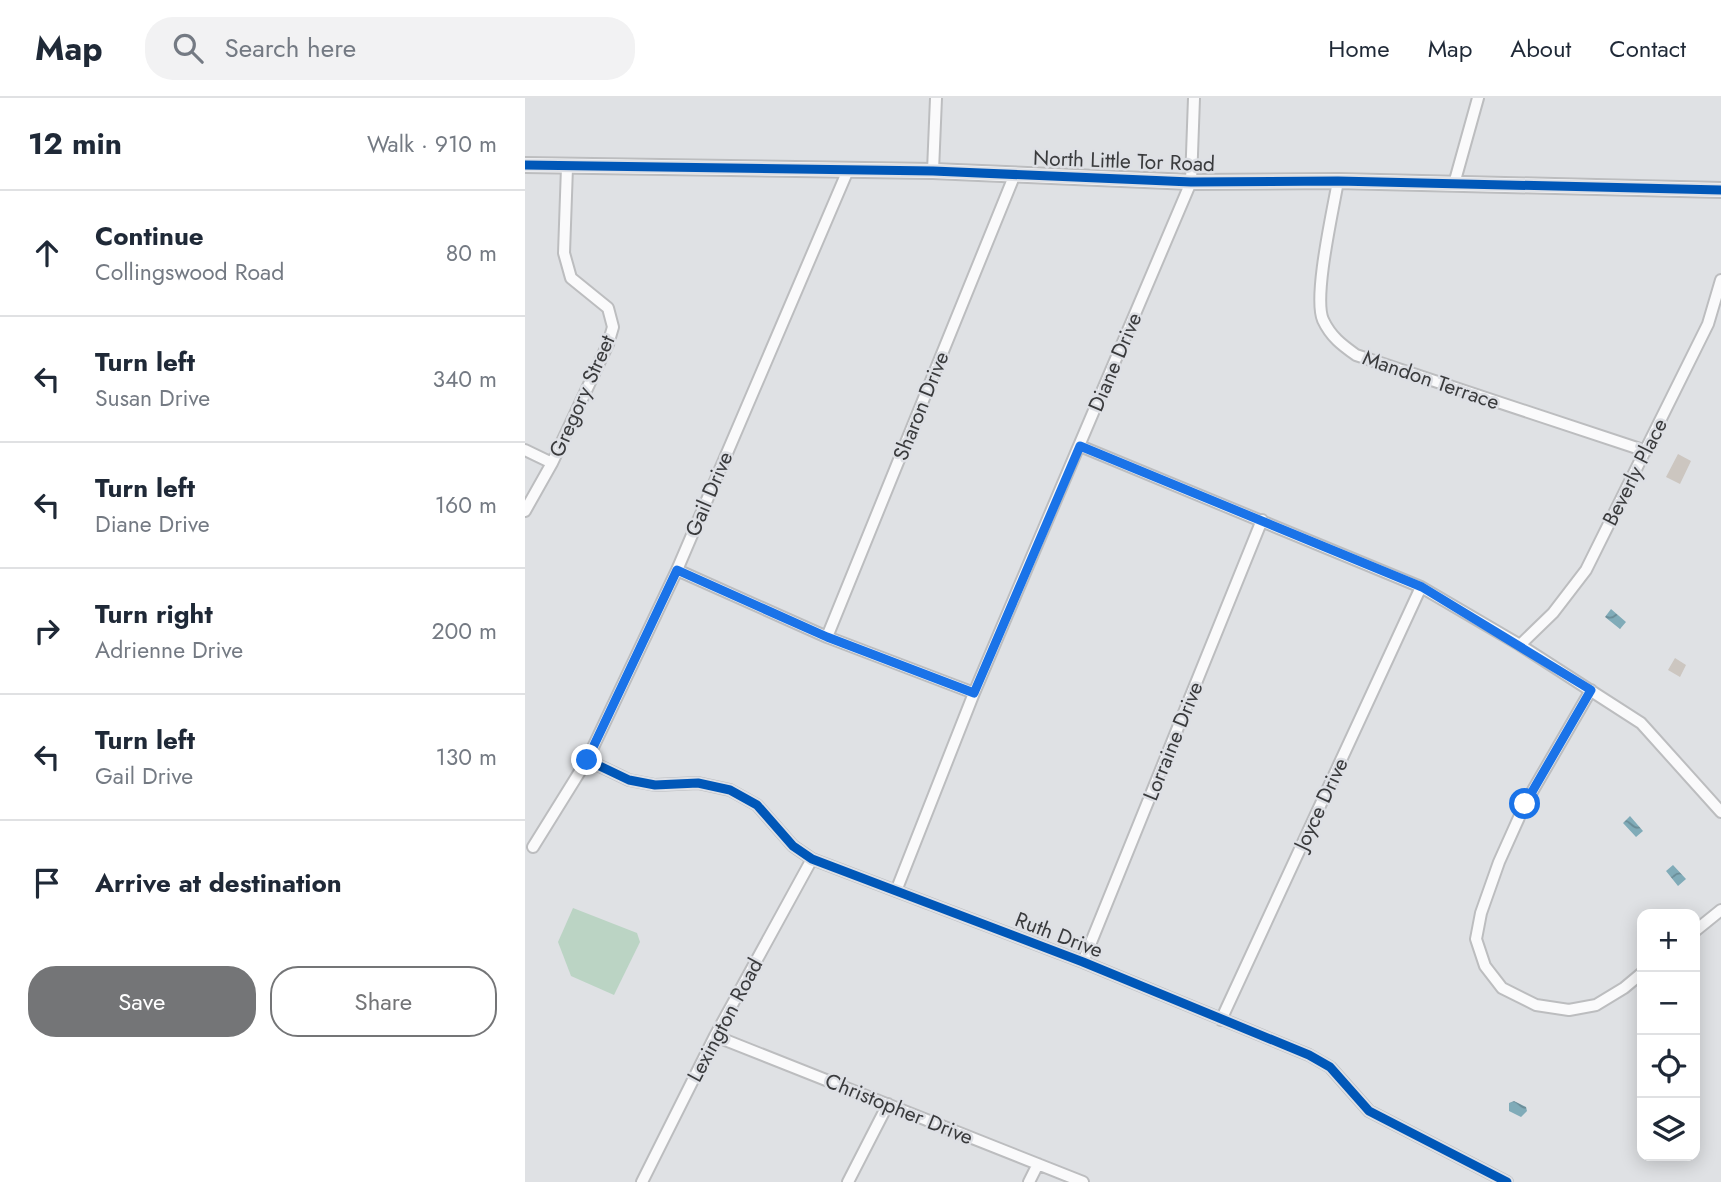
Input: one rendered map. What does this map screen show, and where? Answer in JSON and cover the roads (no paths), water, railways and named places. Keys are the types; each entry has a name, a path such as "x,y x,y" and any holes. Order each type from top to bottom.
{"street":[{"path":"933,172 936,98"},
{"path":"1191,182 1194,98"},
{"path":"1454,184 1478,98"},
{"name":"North Little Tor Road","path":"525,165 1015,174 1191,182 1338,181 1721,190"},
{"name":"Gregory Street","path":"525,511 552,463 608,344 613,327 608,308 571,278 564,253 567,167"},
{"name":"Gail Drive","path":"533,847 587,760 677,570 848,170"},
{"name":"Sharon Drive","path":"827,637 1015,174"},
{"name":"Mandon Terrace","path":"1338,181 1320,292 1322,318 1335,340 1356,355 1646,451"},
{"name":"Diane Drive","path":"896,891 974,693 1191,182"},
{"name":"Beverly Place","path":"1520,645 1553,613 1586,570 1708,324 1721,280"},
{"path":"1080,446 1422,587 1520,645 1641,723 1721,812"},
{"path":"525,450 552,463"},
{"name":"Lorraine Drive","path":"1083,962 1262,520"},
{"path":"677,570 827,637 974,693"},
{"name":"Joyce Drive","path":"1221,1020 1422,587"},
{"path":"1591,690 1525,804 1499,862 1481,913 1476,939 1485,966 1502,988 1536,1005 1569,1010 1596,1005 1637,977"},
{"name":"Ruth Drive","path":"587,760 629,780 655,785 698,783 730,790 757,805 793,846 812,859 1083,962 1309,1055 1330,1067 1369,1111 1507,1182"},
{"path":"1712,800 1721,792"},
{"name":"Lexington Road","path":"642,1182 715,1036 812,859"},
{"path":"1700,927 1721,910"},
{"name":"Christopher Drive","path":"715,1036 1083,1182"},
{"path":"848,1182 888,1104"},
{"path":"1029,1182 1038,1164"}],"water":[{"path":"1611,609 1626,622 1620,629 1605,617"},
{"path":"1630,816 1643,831 1636,837 1623,823"},
{"path":"1673,865 1686,879 1678,886 1666,871"},
{"path":"1514,1101 1526,1107 1527,1111 1521,1117 1509,1111 1509,1103"}]}
